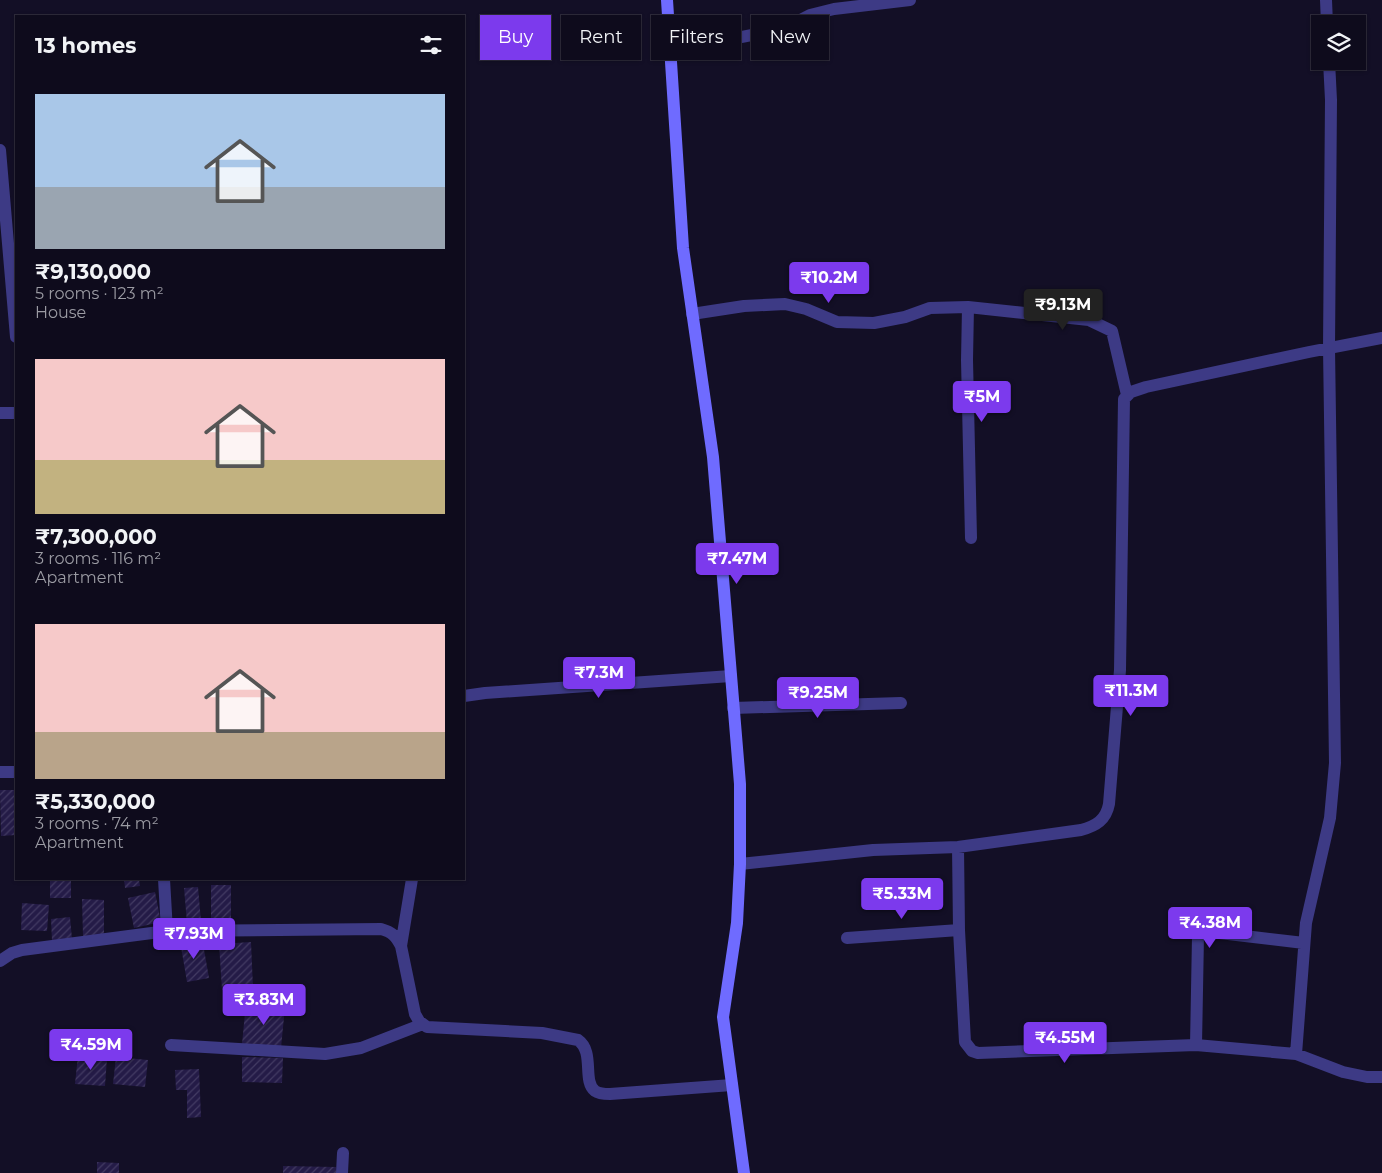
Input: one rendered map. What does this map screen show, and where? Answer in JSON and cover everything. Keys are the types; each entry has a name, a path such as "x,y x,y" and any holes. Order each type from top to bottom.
{"street":[{"path":"667,0 668,15"},
{"path":"741,37 783,29 810,16 834,10 910,0"},
{"path":"1326,0 1327,15"},
{"path":"671,60 683,248 713,458 740,784 740,864 737,924 723,1017 744,1173"},
{"path":"1296,1054 1304,943 1310,901 1330,818 1335,763 1329,348 1331,100 1329,70"},
{"path":"0,150 15,325"},
{"path":"692,314 744,306 785,304 806,309 837,322 874,323 905,317 930,308 968,307 1089,320 1112,331 1126,395 1124,399 1118,703 1107,813 1096,824 1081,830 958,847 873,850 740,864"},
{"path":"968,307 966,360 971,538"},
{"path":"1126,395 1146,387 1382,338"},
{"path":"0,413 15,413"},
{"path":"465,696 495,692 731,676"},
{"path":"733,708 901,703"},
{"path":"0,772 15,772"},
{"path":"958,847 959,930 965,1042 972,1051 978,1053 1196,1045 1296,1054 1348,1073 1366,1077 1382,1077"},
{"path":"164,880 167,931"},
{"path":"401,946 412,880"},
{"path":"0,961 12,953 22,950 167,931 381,929 392,932 401,946 415,1014 422,1024 427,1027 542,1033 578,1040 586,1049 590,1085 600,1093 610,1094 732,1085"},
{"path":"847,938 959,930"},
{"path":"1196,1045 1198,936 1202,933 1211,932 1304,943"},
{"path":"171,1045 325,1054 361,1048 422,1024"},
{"path":"342,1173 343,1154"}],"building":[{"path":"0,790 15,790 15,835 1,836"},
{"path":"50,880 71,880 71,898 50,898"},
{"path":"124,880 139,880 140,886 125,888"},
{"path":"211,885 231,885 231,921 211,921"},
{"path":"198,887 201,921 187,923 184,888"},
{"path":"155,892 161,922 134,928 128,898"},
{"path":"82,899 104,900 104,936 83,936"},
{"path":"22,903 49,905 47,931 21,930"},
{"path":"70,917 72,939 52,941 51,919"},
{"path":"202,938 209,978 187,982 180,941"},
{"path":"251,942 253,988 222,990 219,944"},
{"path":"246,1003 285,1007 281,1048 242,1044"},
{"path":"78,1055 107,1058 105,1086 75,1084"},
{"path":"116,1057 148,1060 145,1087 113,1084"},
{"path":"242,1057 283,1058 282,1083 242,1082"},
{"path":"199,1069 201,1117 187,1118 187,1090 176,1090 175,1070"},
{"path":"97,1162 119,1163 119,1173 97,1173"},
{"path":"283,1166 336,1167 336,1173 283,1173"}]}
